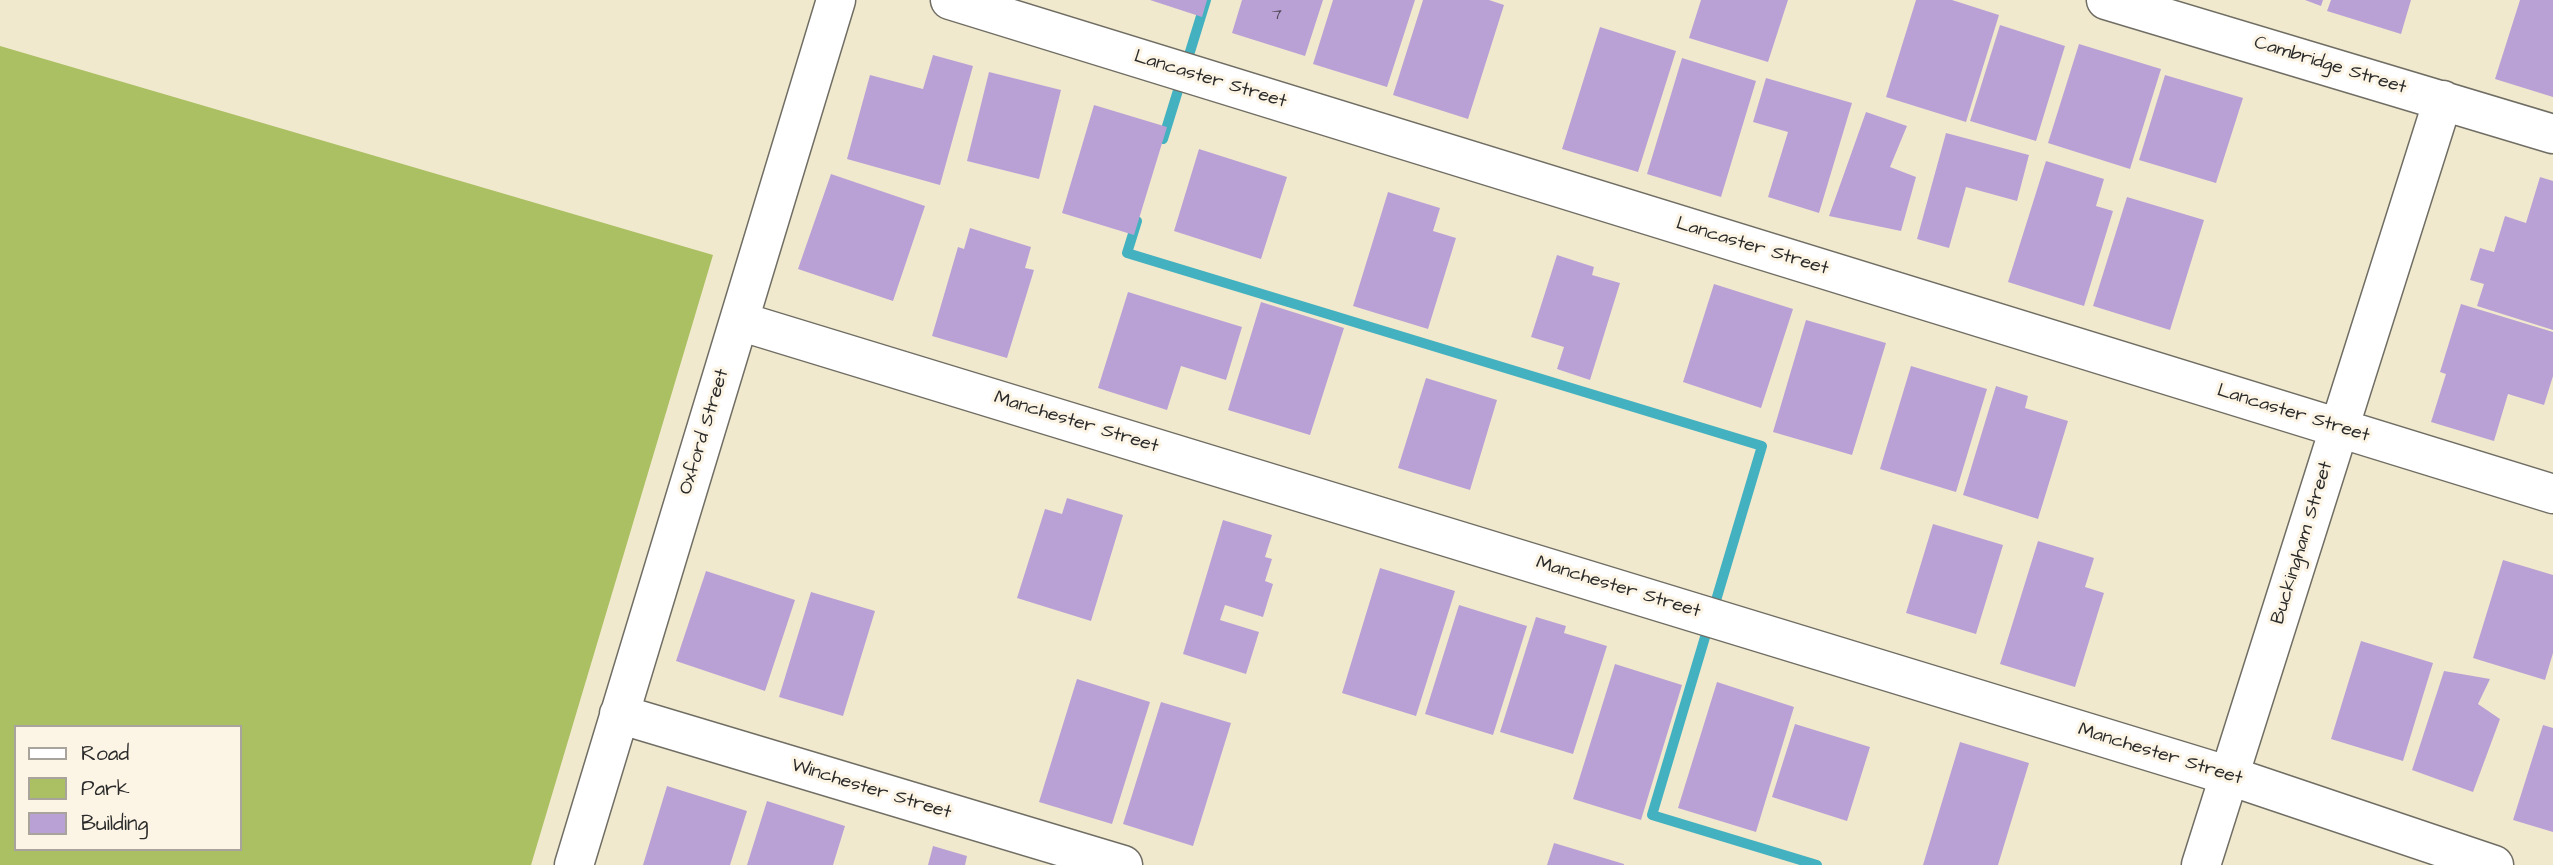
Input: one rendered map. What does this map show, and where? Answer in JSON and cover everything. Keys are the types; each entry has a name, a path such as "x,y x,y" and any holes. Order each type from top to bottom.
{"street":[{"name":"Oxford Street","path":"574,865 836,0"},
{"name":"Lancaster Street","path":"950,0 2553,494"},
{"name":"Cambridge Street","path":"2106,0 2553,134"},
{"name":"Buckingham Street","path":"2201,865 2443,100"},
{"name":"Manchester Street","path":"739,321 2230,776 2494,865"},
{"name":"Winchester Street","path":"619,714 1123,865"}],"green space":[{"path":"0,46 713,255 531,865 0,865"}],"building":[{"path":"1150,0 1207,0 1202,17"},
{"path":"1242,0 1323,0 1305,56 1232,33"},
{"path":"1333,0 1415,0 1387,87 1313,64"},
{"path":"1423,0 1489,0 1504,5 1468,119 1393,95"},
{"path":"1701,0 1788,0 1768,62 1689,38"},
{"path":"1916,0 1952,0 1999,15 1966,122 1886,97"},
{"path":"2305,0 2323,0 2321,6"},
{"path":"2331,0 2411,0 2401,34 2327,11"},
{"path":"2520,0 2553,0 2553,97 2495,79"},
{"path":"2000,25 2065,46 2036,141 1970,121"},
{"path":"1600,27 1676,51 1638,172 1562,149"},
{"path":"2079,44 2161,69 2130,169 2048,143"},
{"path":"933,55 973,66 940,185 847,159 870,75 923,89"},
{"path":"1682,58 1756,81 1721,197 1647,174"},
{"path":"989,72 1061,90 1039,179 967,161"},
{"path":"2165,75 2243,98 2216,183 2139,160"},
{"path":"1766,78 1852,103 1819,213 1768,197 1788,132 1753,122"},
{"path":"1094,105 1167,127 1134,235 1062,213"},
{"path":"1866,112 1907,126 1890,167 1916,177 1901,231 1829,216"},
{"path":"1946,133 2029,155 2017,201 1966,187 1949,248 1917,239"},
{"path":"1199,149 1287,177 1261,259 1174,231"},
{"path":"2046,161 2104,179 2096,206 2113,211 2084,306 2008,282"},
{"path":"831,174 925,206 893,301 798,269"},
{"path":"2540,177 2553,181 2553,330 2477,306 2484,284 2470,280 2480,248 2494,252 2505,216 2526,223"},
{"path":"1388,192 1440,208 1433,231 1456,238 1428,329 1353,306"},
{"path":"2127,197 2204,220 2170,330 2093,306"},
{"path":"970,228 1031,247 1025,268 1034,270 1007,358 932,336 958,247 964,249"},
{"path":"1557,255 1594,267 1592,275 1620,283 1590,380 1557,369 1564,347 1531,337"},
{"path":"1714,284 1793,309 1761,408 1683,382"},
{"path":"1128,292 1242,327 1226,380 1181,366 1167,410 1098,388"},
{"path":"1261,302 1344,328 1310,435 1228,410"},
{"path":"2461,304 2553,332 2553,376 2544,405 2508,394 2494,441 2431,422 2446,374 2440,372"},
{"path":"1806,320 1886,343 1852,455 1773,432"},
{"path":"1911,366 1987,389 1956,492 1880,469"},
{"path":"1426,378 1497,400 1470,490 1398,468"},
{"path":"1996,386 2028,396 2025,408 2068,421 2038,519 1963,495"},
{"path":"1067,498 1123,515 1091,621 1017,598 1045,509 1062,514"},
{"path":"1223,520 1272,535 1265,557 1272,559 1265,581 1273,584 1263,617 1225,605 1220,620 1259,632 1246,674 1183,654"},
{"path":"1933,524 2003,545 1976,634 1906,613"},
{"path":"2038,541 2094,558 2085,587 2104,593 2075,687 2000,664"},
{"path":"2503,560 2553,575 2553,653 2545,680 2473,658"},
{"path":"1380,568 1455,591 1416,716 1342,693"},
{"path":"706,571 795,600 765,691 676,661"},
{"path":"811,592 875,611 843,716 779,697"},
{"path":"1459,605 1527,626 1493,735 1425,714"},
{"path":"1536,617 1566,626 1564,633 1607,646 1573,754 1500,732"},
{"path":"2361,641 2433,663 2403,761 2331,739"},
{"path":"1615,664 1682,685 1641,820 1573,799"},
{"path":"2444,671 2490,679 2478,704 2500,719 2473,792 2412,770"},
{"path":"1077,679 1150,702 1112,824 1039,802"},
{"path":"1717,682 1794,707 1756,832 1678,808"},
{"path":"1161,702 1231,723 1193,846 1123,824"},
{"path":"1795,724 1870,747 1847,821 1772,797"},
{"path":"2543,725 2553,728 2553,832 2513,820"},
{"path":"1960,742 2029,763 1998,865 1923,865"},
{"path":"667,786 747,811 730,865 643,865"},
{"path":"767,801 845,826 833,865 747,865"},
{"path":"1554,843 1624,864 1624,865 1547,865"},
{"path":"933,846 967,856 965,865 928,865"}],"waterway":[{"path":"1163,139 1206,0"},
{"path":"1137,221 1127,253 1762,446 1652,815 1817,865"}]}
